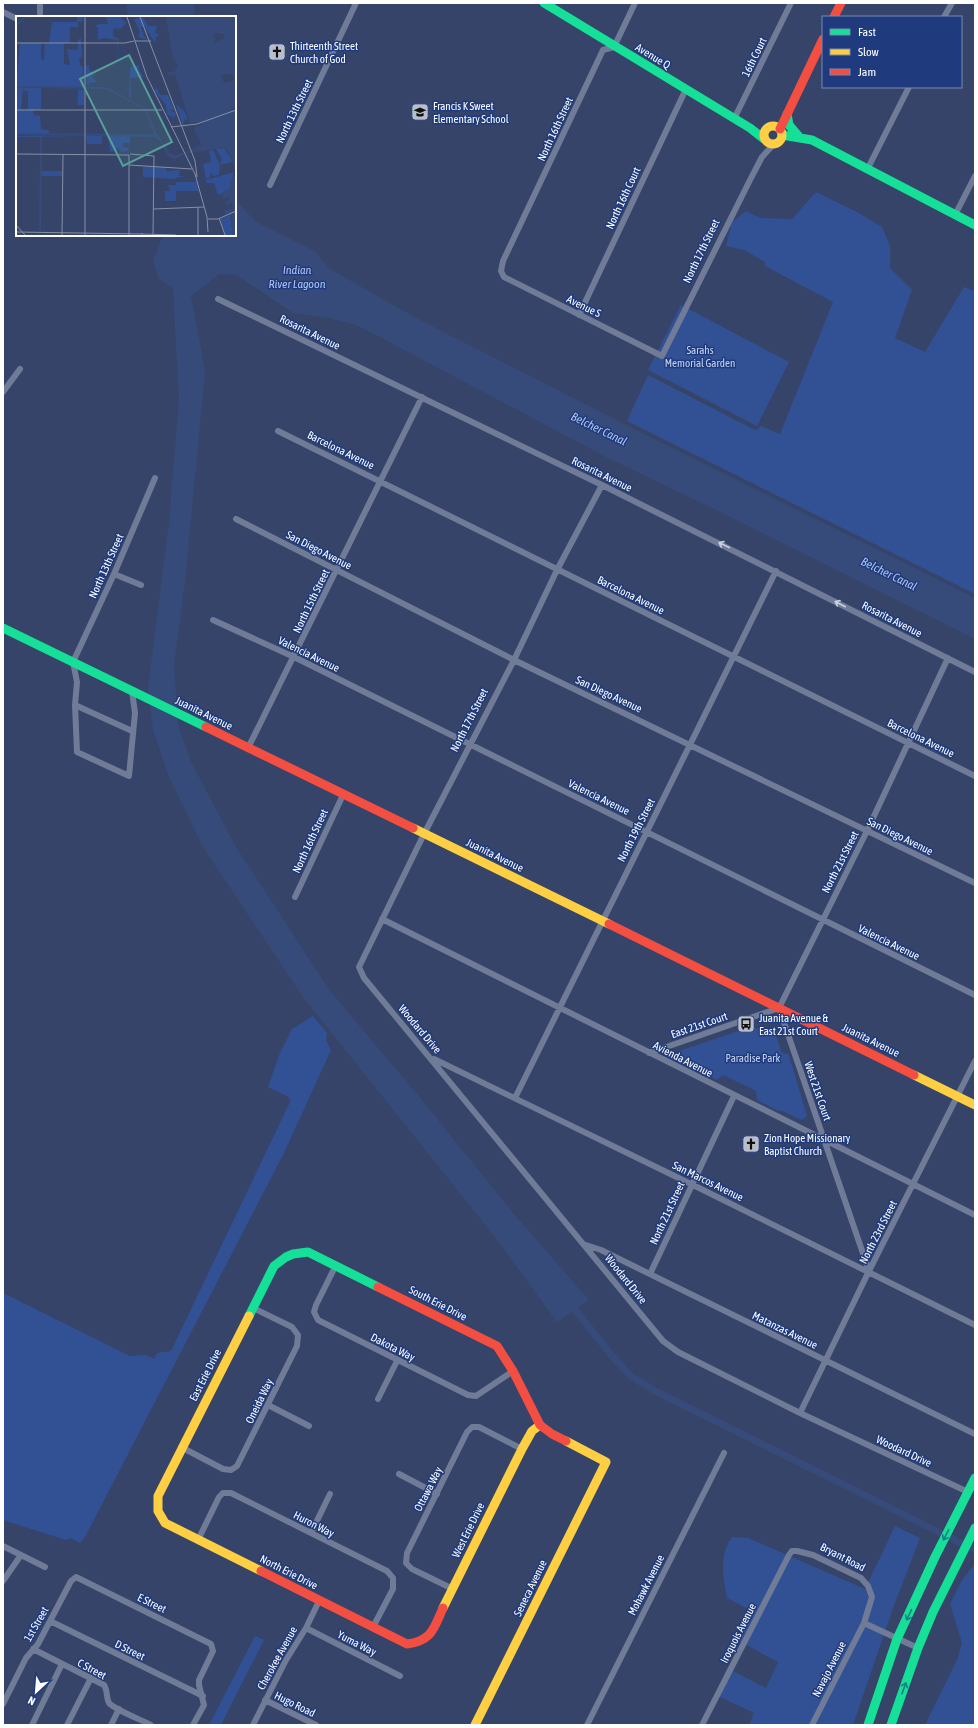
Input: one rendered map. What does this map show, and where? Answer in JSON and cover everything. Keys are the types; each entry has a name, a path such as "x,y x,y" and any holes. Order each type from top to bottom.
{"street":[{"path":"40,3 40,16"},
{"name":"North 13th Street","path":"270,185 356,3"},
{"name":"Avenue Q","path":"544,3 572,19 614,47 750,128 773,136 812,140 868,168 975,226"},
{"name":"North 16th Street","path":"501,271 503,261 603,50 614,47 635,3"},
{"name":"16th Court","path":"734,119 791,3"},
{"path":"834,16 841,3"},
{"path":"945,16 952,3"},
{"path":"3,12 16,18"},
{"path":"773,136 787,113 822,41"},
{"path":"868,168 908,88"},
{"name":"North 16th Court","path":"579,315 686,89"},
{"path":"787,113 789,125 800,138"},
{"name":"North 17th Street","path":"662,356 773,136"},
{"path":"955,215 975,176"},
{"name":"Avenue S","path":"501,271 504,277 662,356"},
{"name":"Rosarita Avenue","path":"218,299 602,485 975,672"},
{"path":"3,392 20,369"},
{"name":"North 15th Street","path":"248,748 294,658 422,397"},
{"name":"Barcelona Avenue","path":"278,431 975,776"},
{"name":"North 13th Street","path":"73,662 114,574 155,478"},
{"name":"North 17th Street","path":"359,967 424,834 514,660 557,570 602,485"},
{"name":"San Diego Avenue","path":"236,520 514,660 975,883"},
{"name":"North 19th Street","path":"515,1098 646,832 692,745 733,656 776,571"},
{"path":"114,574 141,585"},
{"name":"Valencia Avenue","path":"213,620 294,658 975,996"},
{"name":"Juanita Avenue","path":"3,628 603,921 975,1105"},
{"name":"North 21st Street","path":"779,1008 867,831 907,742 948,658"},
{"path":"73,662 77,682 75,705 77,752 129,776 132,731 135,714 132,692"},
{"path":"75,705 132,731"},
{"name":"North 16th Street","path":"295,897 343,795"},
{"name":"Avienda Avenue","path":"382,919 559,1009 975,1215"},
{"name":"Woodard Drive","path":"359,967 364,978 586,1245 663,1341 678,1352 800,1413 968,1492"},
{"name":"East 21st Court","path":"649,1053 779,1008"},
{"name":"West 21st Court","path":"779,1008 869,1271"},
{"name":"San Marcos Avenue","path":"431,1057 975,1324"},
{"name":"North 23rd Street","path":"800,1413 869,1271 975,1061"},
{"name":"North 21st Street","path":"650,1274 691,1184 734,1096"},
{"name":"Matanzas Avenue","path":"586,1245 601,1250 975,1434"},
{"name":"South Erie Drive","path":"285,1256 297,1252 308,1252 497,1346 513,1371 540,1425"},
{"name":"East Erie Drive","path":"158,1511 158,1496 181,1447 274,1266 285,1256"},
{"name":"Dakota Way","path":"336,1265 316,1305 314,1312 318,1320 397,1361 468,1395 476,1396 513,1371"},
{"name":"Oneida Way","path":"181,1447 223,1470 231,1470 237,1466 297,1346 298,1335 292,1327 253,1308"},
{"path":"378,1399 397,1361"},
{"path":"268,1405 309,1426"},
{"name":"West Erie Drive","path":"416,1643 423,1642 430,1635 522,1449 532,1431 540,1425"},
{"name":"Seneca Avenue","path":"476,1725 606,1462 552,1434 540,1425"},
{"name":"Ottawa Way","path":"452,1589 412,1569 406,1563 406,1553 467,1432 472,1427 479,1427 522,1449"},
{"name":"Mohawk Avenue","path":"587,1725 724,1453"},
{"path":"399,1474 437,1494"},
{"path":"868,1725 897,1639 935,1557 975,1478"},
{"name":"Huron Way","path":"198,1540 218,1497 223,1493 231,1492 311,1534 387,1571 393,1578 393,1589 373,1627"},
{"path":"311,1534 330,1494"},
{"name":"North Erie Drive","path":"158,1511 165,1523 198,1540 408,1644 416,1643"},
{"path":"891,1725 918,1648 933,1612 975,1528"},
{"path":"3,1546 45,1567"},
{"name":"Bryant Road","path":"792,1551 813,1555 861,1578 868,1586 872,1597 864,1623"},
{"name":"Iroquois Avenue","path":"702,1725 792,1551"},
{"path":"3,1581 21,1555"},
{"name":"1st Street","path":"3,1704 26,1658 38,1644 71,1581 76,1577"},
{"name":"E Street","path":"76,1577 211,1644 214,1651 199,1684 203,1696"},
{"name":"Cherokee Avenue","path":"253,1725 286,1660 306,1628 319,1601"},
{"name":"D Street","path":"50,1621 203,1696"},
{"path":"864,1623 918,1648"},
{"name":"Navajo Avenue","path":"812,1725 864,1623"},
{"name":"Yuma Way","path":"306,1628 400,1676"},
{"name":"C Street","path":"34,1649 104,1685 109,1703 150,1725"},
{"path":"32,1725 62,1664"},
{"path":"67,1725 91,1678"},
{"path":"194,1725 204,1705 203,1696"},
{"name":"Hugo Road","path":"265,1700 316,1725"},
{"path":"111,1725 119,1709"}],"green space":[{"path":"816,192 857,212 882,227 890,246 890,268 912,290 895,338 925,352 964,287 975,291 975,594 627,421 648,375 755,430 761,426 780,434 833,302 765,266 765,262 744,250 726,246 732,222 746,211 760,218 792,219"},
{"name":"Sarahs Memorial Garden","path":"681,305 789,362 757,426 648,370"},
{"path":"313,1016 327,1033 326,1040 331,1050 284,1153 85,1537 80,1543 71,1538 66,1540 3,1520 3,1293 130,1356 146,1355 154,1359 157,1353 171,1351 290,1102 289,1097 268,1087 280,1053 292,1029"},
{"name":"Paradise Park","path":"753,1026 757,1029 761,1026 775,1033 782,1053 789,1055 807,1116 802,1120 757,1100 756,1091 723,1075 717,1080 680,1061 679,1051"},
{"path":"895,1526 920,1538 893,1608 853,1725 749,1725 754,1713 716,1695 727,1668 766,1688 778,1662 739,1641 752,1611 727,1598 723,1566 725,1551 732,1537 748,1538 865,1589"},
{"path":"975,1564 975,1725 925,1725 957,1660 962,1643 950,1604 962,1580"},
{"path":"255,1636 264,1640 221,1725 209,1725"}],"water":[{"path":"127,3 195,3 194,16 127,16"},
{"name":"Indian River Lagoon","path":"236,200 256,222 316,252 328,268 416,318 632,428 975,598 975,639 606,457 357,325 324,317 293,313 237,275 219,274 191,296 205,371 185,582 174,665 178,725 191,762 236,847 330,991 417,1094 513,1213 589,1300 557,1322 494,1236 303,997 204,849 168,775 153,730 148,688 169,523 179,400 173,288 159,279 153,261 163,236 236,236"}],"waterway":[{"path":"569,1302 612,1356 632,1377 655,1391 975,1550"}],"traffic: fast":[{"path":"544,3 750,128 764,139"},
{"path":"787,114 789,125 800,138"},
{"path":"782,135 812,140 975,225"},
{"path":"3,628 206,727"},
{"path":"249,1316 274,1266 286,1257 293,1254 308,1252 378,1287"},
{"path":"868,1725 897,1639 935,1557 975,1478"},
{"path":"891,1725 918,1648 933,1612 975,1528"}],"traffic: slow":[{"path":"769,126 777,126 782,131 782,135 780,142 777,144 769,144 764,139 764,131 769,126"},
{"path":"413,828 609,924"},
{"path":"914,1075 975,1105"},
{"path":"249,1316 158,1496 158,1511 165,1523 261,1571"},
{"path":"443,1608 522,1449 532,1431 540,1425"},
{"path":"475,1725 606,1462 566,1441"}],"traffic: jam":[{"path":"834,16 841,3"},
{"path":"780,129 822,41"},
{"path":"206,727 413,828"},
{"path":"609,924 914,1075"},
{"path":"378,1287 497,1346 513,1371 540,1425 552,1434 566,1441"},
{"path":"261,1571 407,1644 427,1637 434,1627 443,1608"}],"place":[{"name":"Thirteenth Street Church of God","path":"277,52"},
{"name":"Francis K Sweet Elementary School","path":"420,112"},
{"name":"Juanita Avenue & East 21st Court","path":"746,1024"},
{"name":"Zion Hope Missionary Baptist Church","path":"751,1144"}],"water label":[{"name":"Belcher Canal","path":"599,429"},
{"name":"Belcher Canal","path":"889,574"}]}
